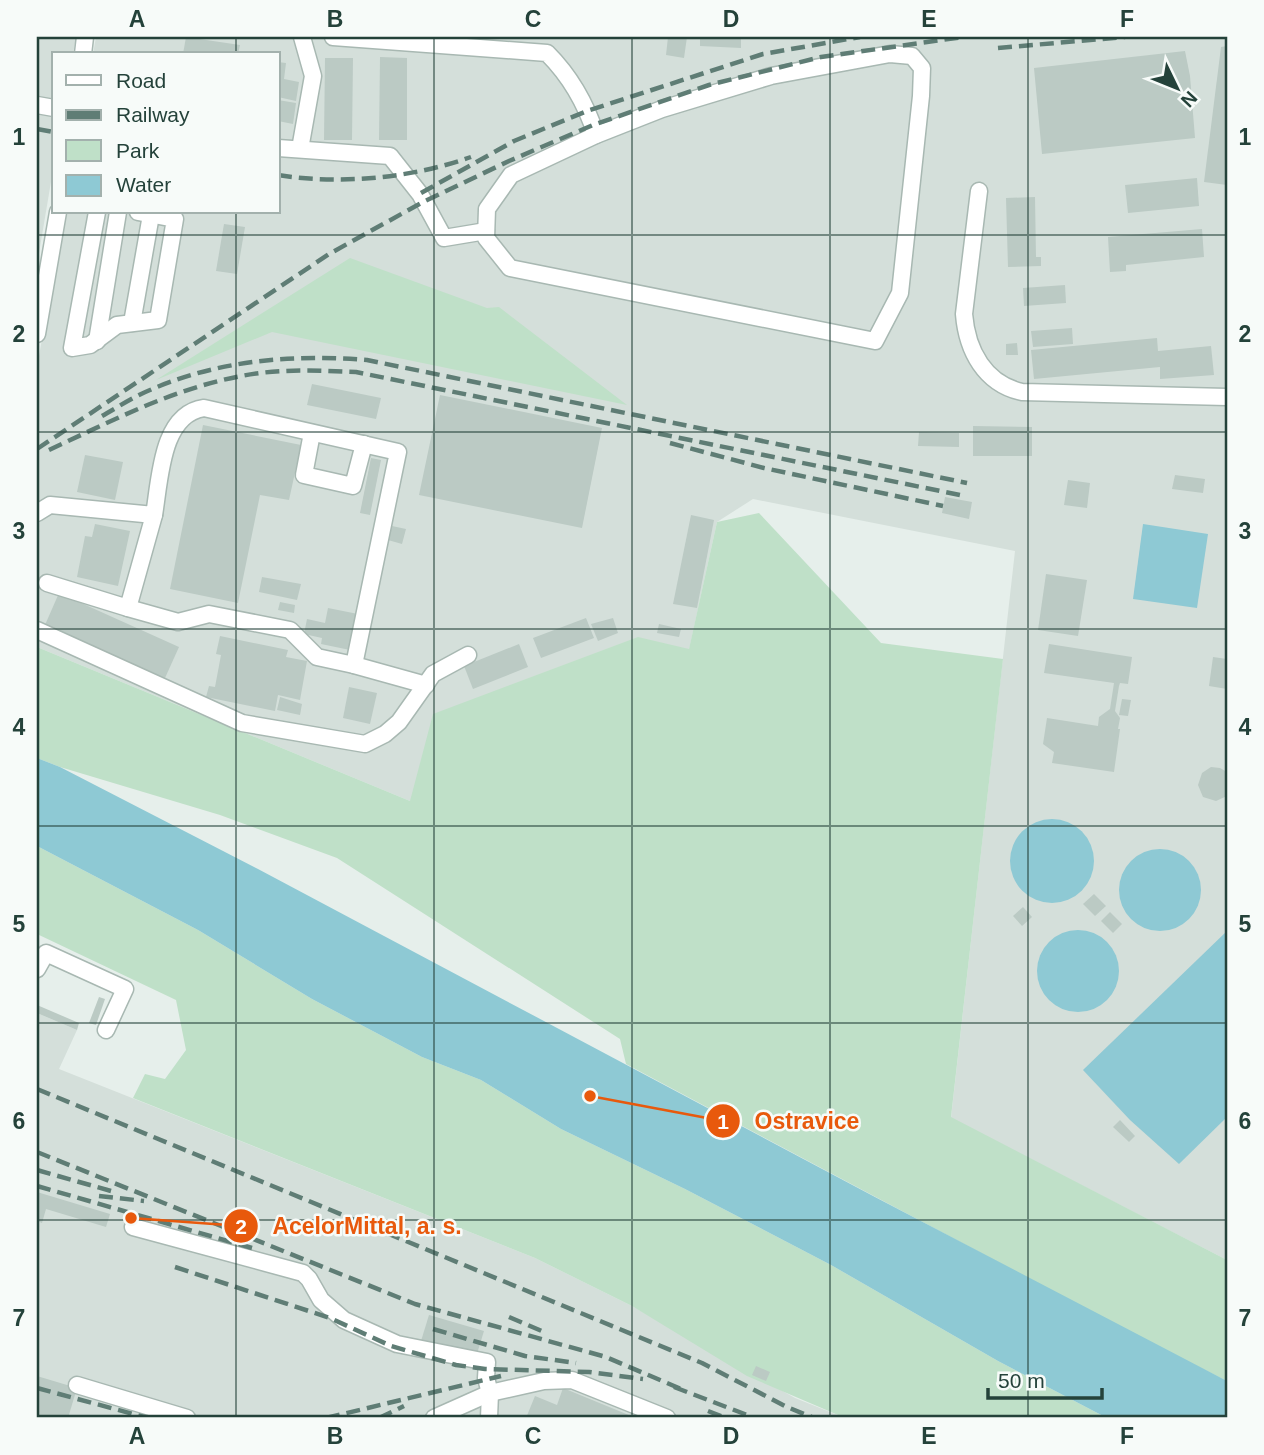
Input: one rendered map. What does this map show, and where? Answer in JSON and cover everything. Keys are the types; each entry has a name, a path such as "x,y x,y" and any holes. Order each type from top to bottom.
{"street":[{"path":"300,149 313,76 302,37"},
{"path":"333,37 547,53 565,71 587,111 596,135"},
{"path":"890,54 912,56 922,68 921,96 901,293 875,341 510,268 486,238 487,209 511,175 596,135 662,109 771,76 890,54"},
{"path":"280,148 390,156 420,194 444,238 486,231"},
{"path":"979,191 964,314 965,327 974,354 991,378 1022,392 1227,397"},
{"path":"37,334 58,214"},
{"path":"97,214 72,348 90,345 117,325 158,320 175,219 149,214"},
{"path":"97,341 118,214"},
{"path":"132,323 144,214"},
{"path":"128,608 154,515 168,440 177,421 192,409 204,408 398,452 354,665"},
{"path":"312,433 304,475 353,486 364,444"},
{"path":"37,513 50,505 154,515"},
{"path":"47,583 178,622 209,614 290,630 317,657 426,685"},
{"path":"37,630 242,723 365,744 385,734 399,722 433,674 468,655"},
{"path":"37,969 46,953 125,989 106,1030"},
{"path":"133,1227 303,1273 321,1300 344,1320 397,1344 487,1362 489,1418"},
{"path":"434,1418 490,1393 544,1381 572,1380 667,1418"},
{"path":"77,1385 187,1418"}],"shaded area":[{"path":"37,37 76,37 73,52 52,52 52,176 37,265"},
{"path":"96,37 1227,37 1227,1260 951,1118 1015,551 753,499 717,522 689,650 410,801 37,647 37,367 65,214 280,214 280,52 93,52"},
{"path":"37,1013 77,1030 59,1069 535,1258 632,1306 795,1398 845,1418 37,1418"}],"green space":[{"path":"350,258 487,308 499,307 627,405 272,332 156,380"},
{"path":"759,513 881,643 1003,659 951,1117 1227,1260 1227,1381 1150,1343 626,1064 620,1039 337,858 220,815 37,758 37,647 410,801 433,714 638,637 689,649 717,522"},
{"path":"37,846 198,930 312,999 422,1057 481,1080 561,1129 685,1189 831,1265 998,1361 1107,1418 845,1418 747,1376 632,1306 535,1258 133,1098 145,1074 165,1079 186,1050 176,1000 37,934"}],"water":[{"path":"1143,524 1208,534 1197,608 1133,599"},
{"path":"37,758 60,767 258,869 1227,1381 1227,1418 1107,1418 998,1361 831,1265 685,1189 561,1129 481,1080 422,1057 312,999 198,930 37,846"},
{"path":"1052,819 1075,826 1087,838 1094,861 1087,884 1075,896 1052,903 1029,896 1017,884 1010,861 1017,838 1029,826"},
{"path":"1160,849 1176,852 1189,861 1198,874 1201,890 1198,906 1189,919 1176,928 1160,931 1144,928 1131,919 1122,906 1119,890 1122,874 1131,861 1144,852"},
{"path":"1078,930 1094,933 1107,942 1116,955 1119,971 1116,987 1107,1000 1094,1009 1078,1012 1062,1009 1049,1000 1040,987 1037,971 1040,955 1049,942 1062,933"},
{"path":"1227,931 1227,1117 1179,1164 1130,1120 1083,1070"}],"building":[{"path":"186,37 240,45 238,52 183,52"},
{"path":"668,37 687,37 684,58 666,55"},
{"path":"700,37 741,37 741,48 700,46"},
{"path":"1227,46 1227,185 1204,182 1221,47"},
{"path":"1185,51 1190,76 1195,138 1042,154 1034,68"},
{"path":"380,57 407,58 407,140 379,140"},
{"path":"325,58 353,58 352,140 324,140"},
{"path":"280,62 286,63 284,79 299,82 296,101 280,97"},
{"path":"280,100 296,103 293,124 280,121"},
{"path":"1197,178 1199,206 1128,213 1125,185"},
{"path":"1035,197 1036,257 1041,257 1041,266 1008,267 1006,198"},
{"path":"224,224 245,227 237,274 216,271"},
{"path":"1202,229 1204,257 1126,265 1126,271 1110,272 1108,237"},
{"path":"1065,285 1066,303 1024,306 1023,288"},
{"path":"1072,328 1073,344 1033,347 1031,331"},
{"path":"1157,338 1158,351 1211,346 1214,375 1160,379 1160,367 1034,379 1031,350"},
{"path":"1017,343 1018,355 1006,355 1006,344"},
{"path":"312,384 381,398 376,419 307,405"},
{"path":"440,395 602,428 582,528 419,495"},
{"path":"203,425 301,445 289,500 260,495 238,603 170,589"},
{"path":"973,426 1032,427 1032,456 973,456"},
{"path":"919,432 959,433 959,447 918,446"},
{"path":"85,455 123,462 115,500 77,492"},
{"path":"371,458 381,460 370,515 360,513"},
{"path":"1175,475 1205,479 1203,493 1172,489"},
{"path":"1068,480 1090,483 1087,508 1064,505"},
{"path":"945,497 972,502 969,519 942,513"},
{"path":"691,515 714,520 697,608 673,604"},
{"path":"95,524 130,531 118,586 77,577 85,536 92,537"},
{"path":"392,526 406,529 402,544 388,540"},
{"path":"1046,574 1087,580 1078,636 1038,630"},
{"path":"262,577 301,584 297,600 259,592"},
{"path":"59,593 179,647 165,678 45,625"},
{"path":"280,602 295,605 294,613 278,610"},
{"path":"328,608 358,614 350,650 321,644 322,638 304,634 307,619 325,623"},
{"path":"586,618 594,638 541,658 533,638"},
{"path":"613,618 618,633 598,641 591,624"},
{"path":"659,624 681,629 679,637 657,633"},
{"path":"220,636 288,650 286,657 307,661 300,700 278,695 275,711 206,697 209,686 215,687 221,655 216,654"},
{"path":"519,644 528,667 473,689 464,666"},
{"path":"1049,644 1132,657 1128,684 1120,683 1115,711 1120,718 1120,729 1114,772 1052,763 1054,752 1043,744 1047,718 1098,726 1099,717 1110,709 1114,683 1044,673"},
{"path":"1213,657 1227,659 1227,689 1209,686"},
{"path":"349,687 377,693 370,724 343,718"},
{"path":"280,697 302,704 300,715 277,710"},
{"path":"1122,699 1131,700 1128,716 1119,715"},
{"path":"1211,767 1227,772 1227,796 1216,801 1203,797 1198,785 1202,773"},
{"path":"1094,894 1106,906 1095,916 1083,904"},
{"path":"1023,907 1032,917 1022,926 1013,916"},
{"path":"1110,912 1122,924 1113,933 1101,921"},
{"path":"99,997 105,999 96,1025 89,1023"},
{"path":"37,1005 79,1023 77,1030 37,1013"},
{"path":"1120,1120 1135,1136 1129,1142 1113,1127"},
{"path":"37,1192 110,1214 106,1227 46,1209 42,1223 37,1221"},
{"path":"429,1315 484,1331 476,1357 421,1341"},
{"path":"756,1366 770,1372 766,1381 752,1375"},
{"path":"37,1376 77,1388 68,1418 37,1418"},
{"path":"563,1388 636,1418 526,1418 535,1396 557,1405"}],"railway":[{"path":"421,193 514,141 587,111 763,54 860,37"},
{"path":"37,449 329,254 423,202 509,161 593,125 709,85 821,57 963,37"},
{"path":"998,48 1125,37"},
{"path":"37,129 52,132"},
{"path":"280,175 326,179 376,178 425,170 471,157"},
{"path":"102,416 150,390 229,366 284,359 367,360 967,483"},
{"path":"49,450 152,403 232,378 272,372 356,372 965,496"},
{"path":"670,443 764,468 943,506"},
{"path":"37,1089 702,1363 814,1418"},
{"path":"37,1152 415,1304 606,1357 681,1389"},
{"path":"37,1170 111,1191"},
{"path":"37,1186 252,1248"},
{"path":"99,1196 144,1201"},
{"path":"175,1267 330,1318 391,1346 456,1365 485,1369 589,1372 643,1379"},
{"path":"509,1317 544,1332"},
{"path":"433,1329 525,1356 576,1363"},
{"path":"326,1418 501,1376"},
{"path":"674,1387 755,1418"},
{"path":"37,1388 148,1418"},
{"path":"379,1418 404,1406"},
{"path":"708,1411 726,1418"}],"place":[{"name":"Ostravice","path":"590,1096"},
{"name":"AcelorMittal, a. s.","path":"131,1218"}]}
